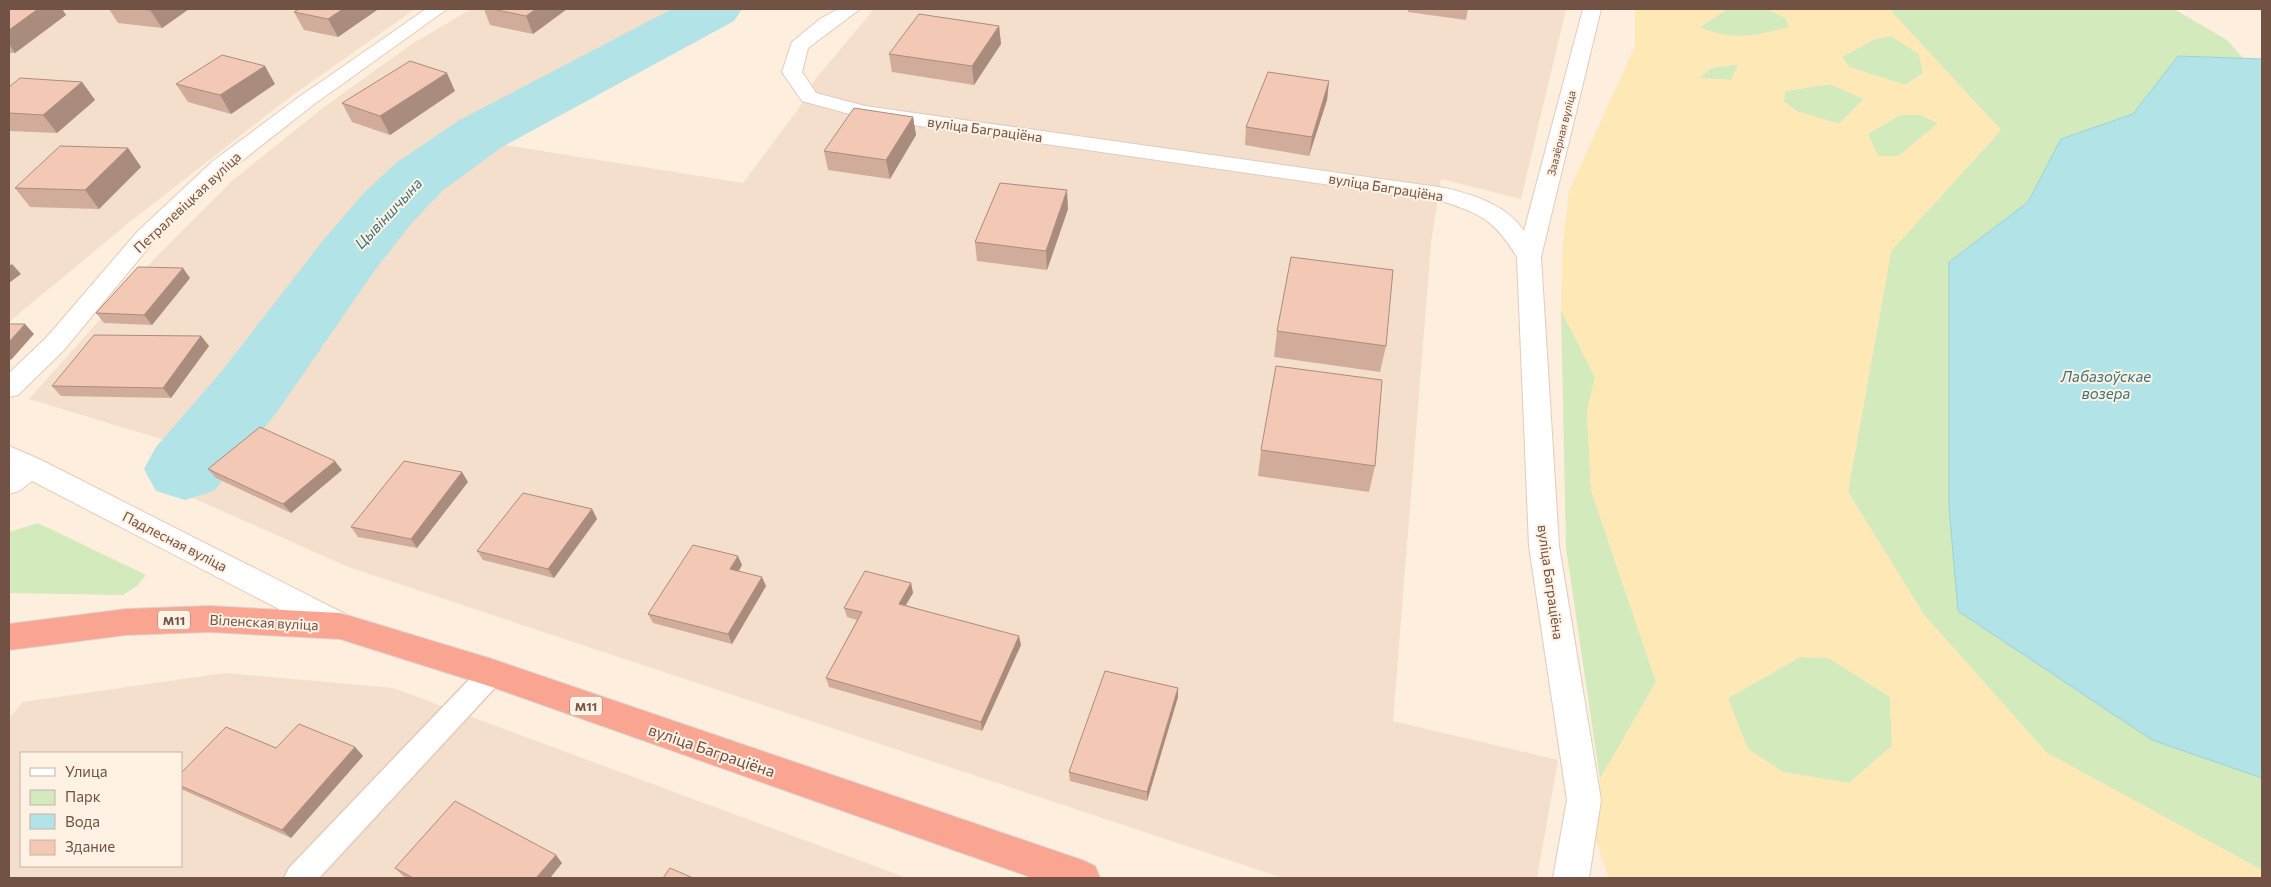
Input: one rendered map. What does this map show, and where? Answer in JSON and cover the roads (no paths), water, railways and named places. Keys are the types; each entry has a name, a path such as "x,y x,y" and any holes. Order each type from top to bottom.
{"highway":[{"name":"Віленская вуліца","path":"9,637 126,622 209,619 340,626"},
{"name":"вуліца Баграціёна","path":"340,626 492,673 1082,878"}],"street":[{"name":"Петралевіцкая вуліца","path":"9,388 55,344 146,236 221,166 306,101 438,9"},
{"name":"вуліца Баграціёна","path":"851,9 827,23 799,46 792,72 809,97 864,112 1445,195 1482,207 1509,226 1530,257 1544,546 1584,800 1571,878"},
{"name":"Заазёрная вуліца","path":"1530,257 1592,9"},
{"name":"Падлесная вуліца","path":"16,469 340,626"}],"lane":[{"path":"299,878 492,673"}],"water":[{"name":"Лабазоўскае возера","path":"2178,56 2262,59 2262,778 2152,740 1958,611 1949,507 1949,262 2028,202 2061,139 2133,114"}],"waterway":[{"name":"Цывіншчына","path":"185,469 249,392 350,254 387,209 419,177 480,134 714,9"}]}
